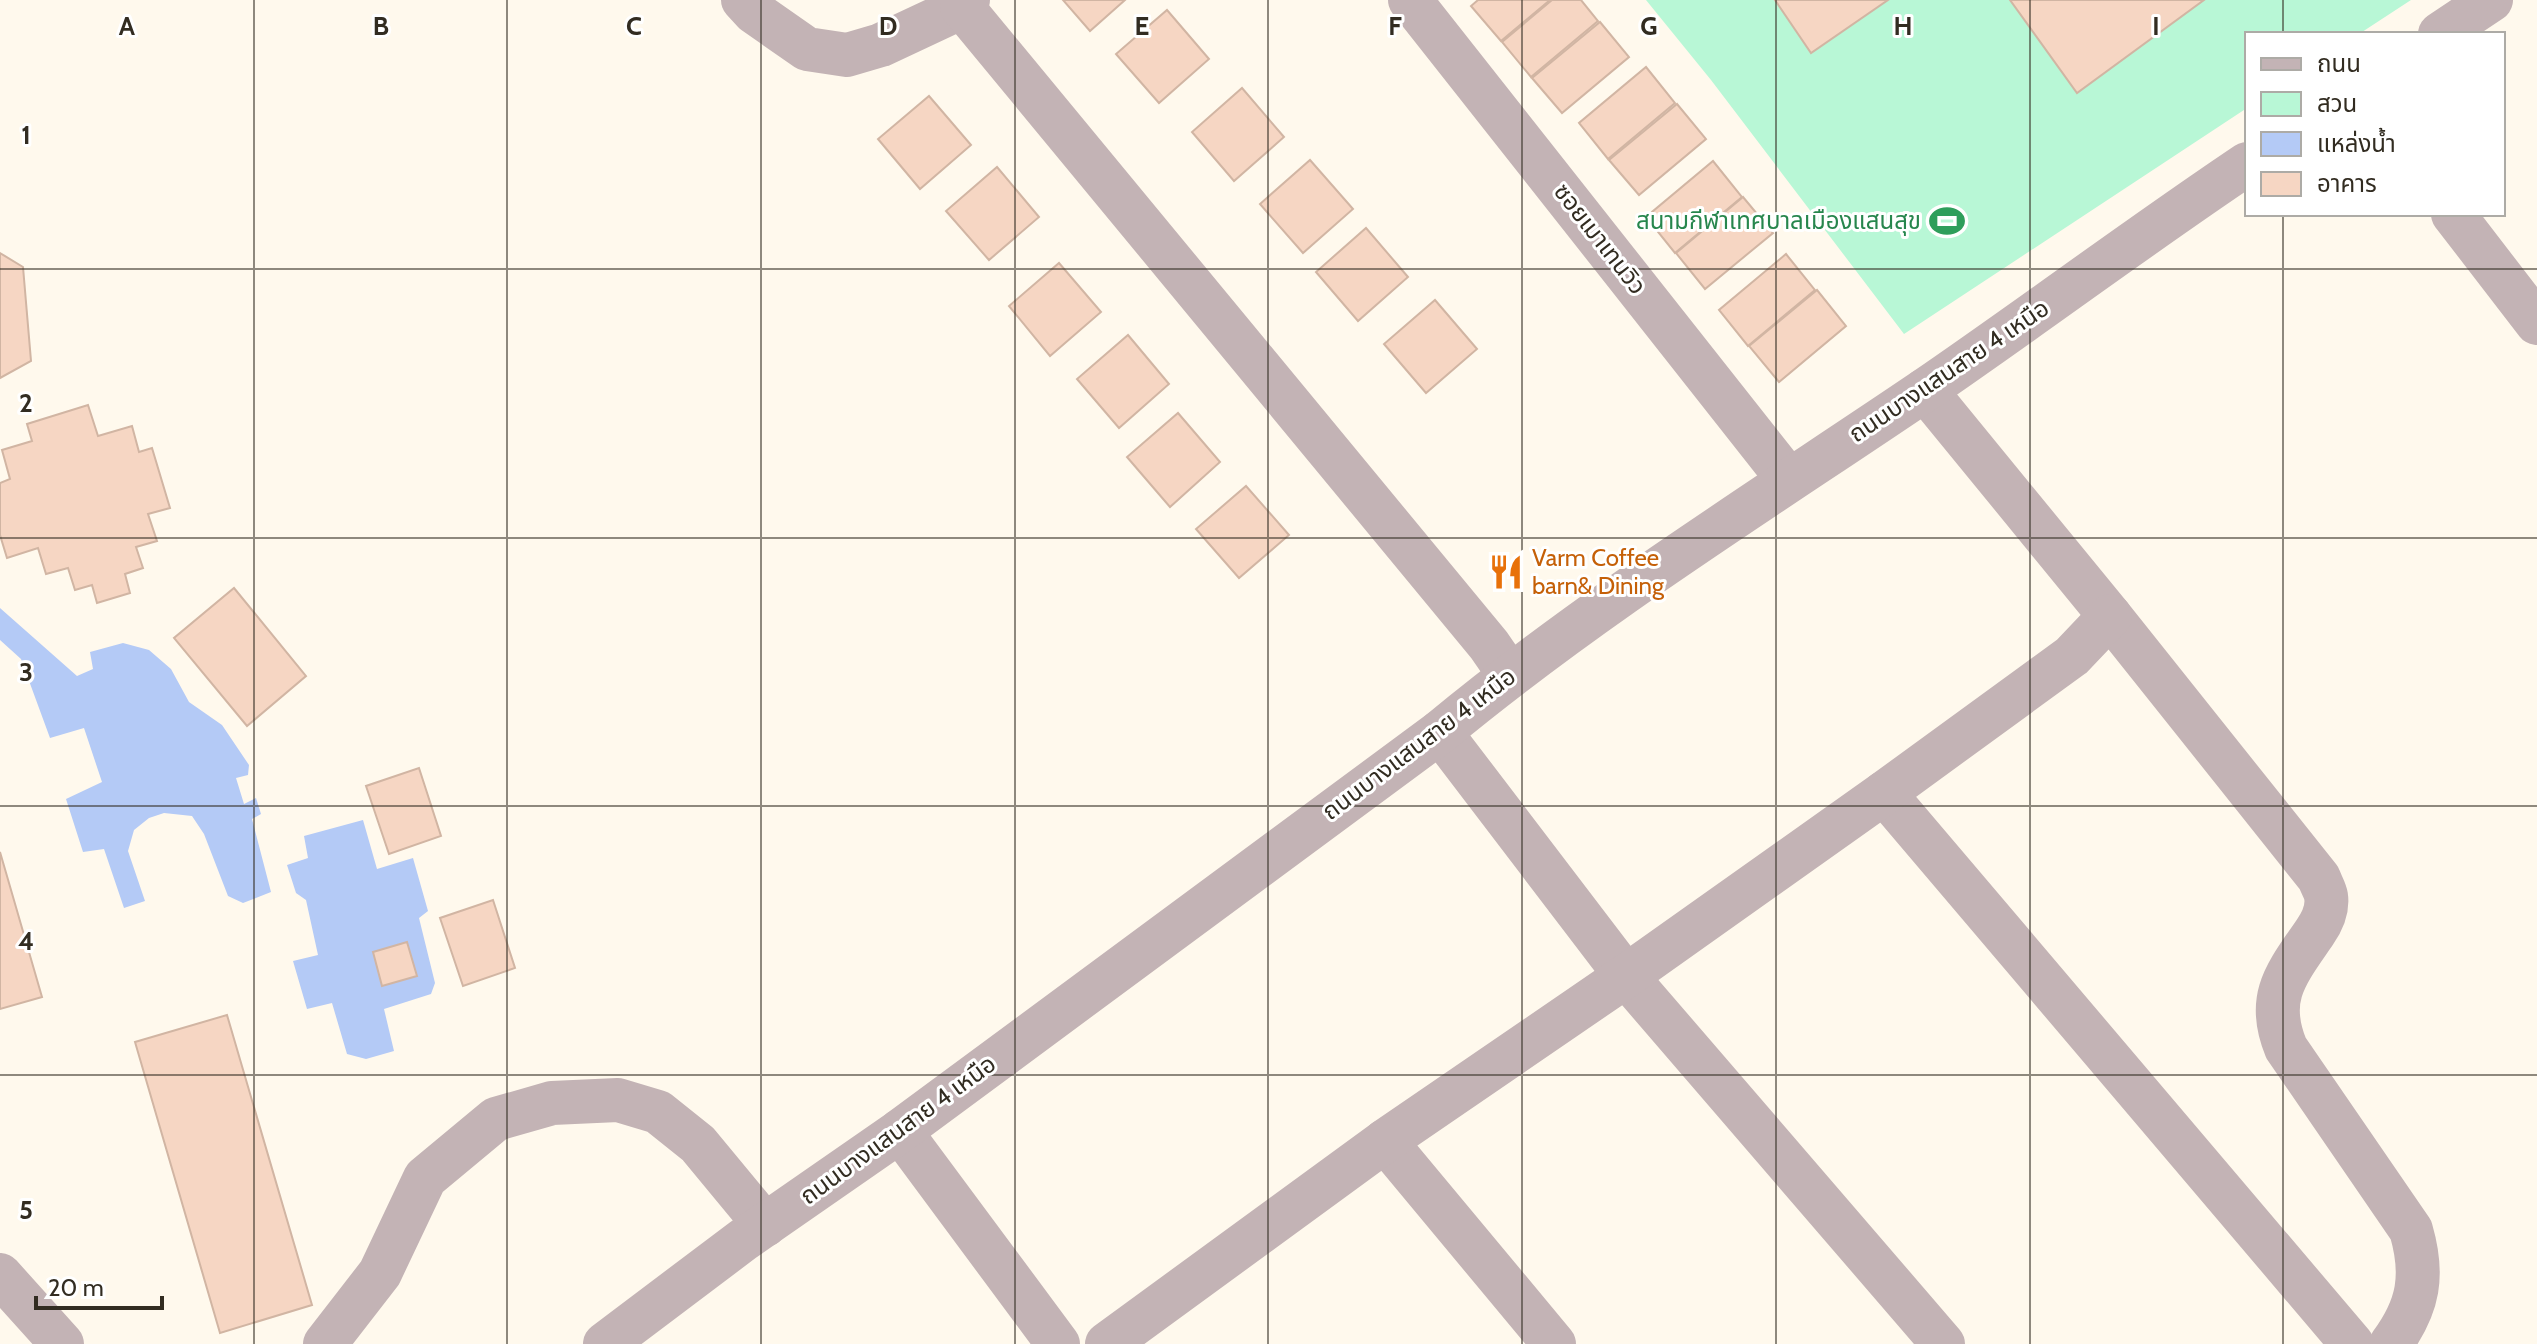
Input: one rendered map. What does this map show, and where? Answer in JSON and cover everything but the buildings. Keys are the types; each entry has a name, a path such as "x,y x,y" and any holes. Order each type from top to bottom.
{"street":[{"path":"743,0 754,12 807,49 847,55 881,45 965,4 1489,645 1509,674"},
{"name":"ซอยเมาเทนวิว","path":"1410,0 1788,479"},
{"path":"2443,32 2491,0"},
{"name":"ถนนบางแสนสาย 4 เหนือ","path":"605,1344 754,1232 900,1131 1440,732 1509,674 1788,479 1925,390 2245,165"},
{"path":"2455,216 2537,323"},
{"path":"1925,390 2319,878 2327,897 2324,919 2284,979 2276,1011 2279,1031 2286,1048 2411,1230 2418,1254 2414,1305 2391,1344"},
{"path":"1107,1344 1385,1141 1626,976 1884,793 2072,656 2110,616"},
{"path":"1440,732 1626,976 1943,1344"},
{"path":"1884,793 2352,1344"},
{"path":"325,1344 380,1273 425,1178 496,1119 552,1103 618,1100 658,1112 684,1155 754,1232"},
{"path":"900,1131 1058,1344"},
{"path":"1385,1141 1554,1344"},
{"path":"0,1275 62,1344"}],"green space":[{"name":"สนามกีฬาเทศบาลเมืองแสนสุข","path":"1646,0 2411,0 2362,32 2245,32 2245,109 1904,334 1711,80"}],"water":[{"path":"0,608 77,676 93,669 90,652 123,643 149,650 171,669 189,702 222,725 249,765 248,775 236,778 244,804 256,798 261,814 252,819 271,892 243,903 228,896 204,834 192,816 164,813 149,818 134,830 128,851 145,901 124,908 104,849 83,852 66,799 102,782 84,728 50,738 21,659 0,640"},
{"path":"363,820 377,869 413,858 428,911 419,918 435,983 431,994 384,1009 394,1051 366,1059 347,1054 332,1003 307,1009 293,961 318,955 306,900 296,893 287,865 308,858 304,836"}],"place":[{"name":"สนามกีฬาเทศบาลเมืองแสนสุข","path":"1947,221"},
{"name":"Varm Coffee barn& Dining","path":"1506,572"}]}
